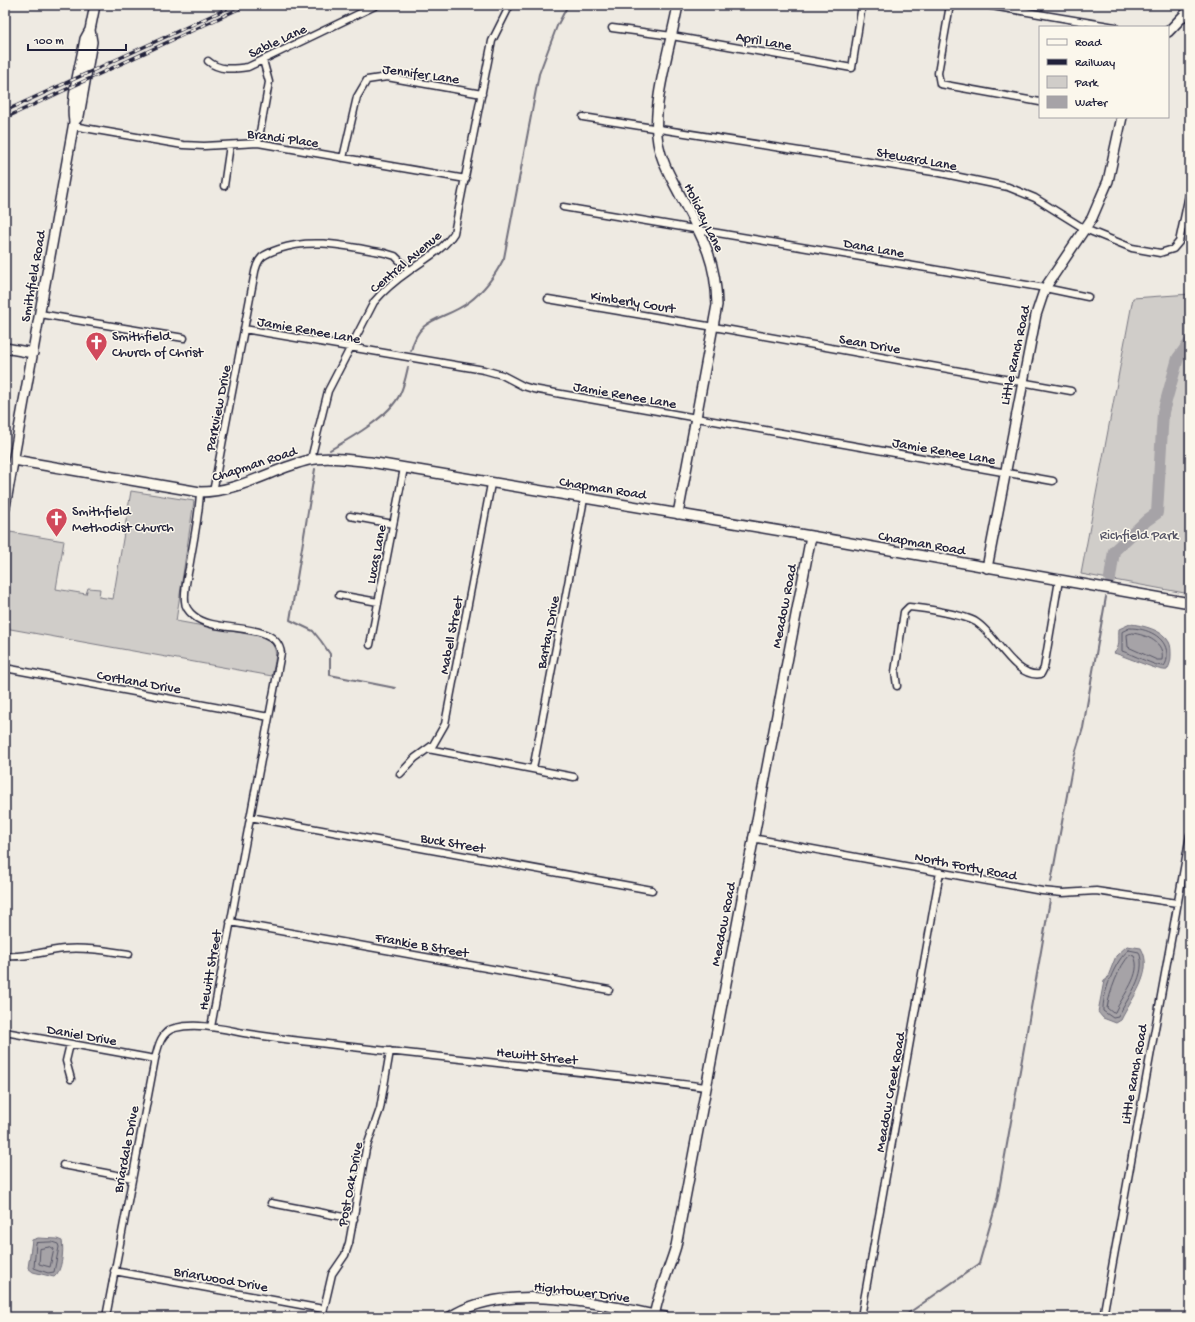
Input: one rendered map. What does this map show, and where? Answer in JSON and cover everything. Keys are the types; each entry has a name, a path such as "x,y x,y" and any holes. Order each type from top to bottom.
{"street":[{"name":"Smithfield Road","path":"5,507 74,124 78,116 90,55 92,42 90,30 95,5"},
{"name":"Sable Lane","path":"208,61 214,66 234,69 248,67 377,5"},
{"name":"Central Avenue","path":"311,459 328,391 374,302 384,290 409,270 444,246 454,233 466,179 492,41 510,5"},
{"name":"Holiday Lane","path":"678,5 659,95 656,128 661,157 707,247 717,281 717,305 714,327 695,419 678,514"},
{"name":"April Lane","path":"612,28 672,36 852,68 862,5"},
{"path":"950,5 938,73 938,80 940,84 1039,102"},
{"path":"986,5 1109,26"},
{"path":"1169,31 1190,9"},
{"path":"258,143 269,82 263,60"},
{"name":"Jennifer Lane","path":"343,158 357,97 367,80 387,77 482,94"},
{"name":"Steward Lane","path":"583,118 656,128 940,174 1008,187 1035,198 1085,229 1132,248 1160,253 1173,249 1179,242 1190,190"},
{"name":"Little Ranch Road","path":"987,568 1036,315 1045,288 1092,218 1108,181 1122,118"},
{"name":"Brandi Place","path":"74,124 183,145 204,146 258,143 466,179"},
{"path":"224,186 230,145"},
{"name":"Dana Lane","path":"564,207 1045,288 1088,297"},
{"name":"Parkview Drive","path":"213,492 256,268 262,257 269,252 304,243 322,242 395,256 409,270"},
{"name":"Kimberly Court","path":"548,299 714,327"},
{"path":"40,314 184,338"},
{"name":"Sean Drive","path":"714,327 1071,391"},
{"name":"Jamie Renee Lane","path":"244,330 484,370 502,375 533,390 1053,481"},
{"path":"5,348 33,353"},
{"name":"Chapman Road","path":"14,460 200,492 225,490 275,470 311,459 357,461 811,536 1190,603"},
{"name":"Lucas Lane","path":"370,645 404,468"},
{"name":"Mabell Street","path":"400,774 415,758 433,745 445,724 491,484"},
{"name":"Hewitt Street","path":"200,492 185,602 190,613 200,621 271,636 277,640 281,653 211,1027 304,1042 584,1072 706,1087"},
{"name":"Bartay Drive","path":"533,769 584,499"},
{"path":"350,516 393,524"},
{"name":"Meadow Road","path":"654,1316 658,1294 671,1263 676,1246 752,838 811,536"},
{"path":"897,686 895,672 904,612 909,608 966,617 975,621 986,630 1004,655 1033,676 1041,674 1044,668 1060,580"},
{"path":"339,595 378,602"},
{"name":"Cortland Drive","path":"5,668 269,717"},
{"path":"428,749 574,777"},
{"name":"Buck Street","path":"250,817 652,890"},
{"name":"Little Ranch Road","path":"1103,1317 1190,835"},
{"name":"North Forty Road","path":"752,838 1042,891 1063,893 1096,891 1177,903"},
{"name":"Meadow Creek Road","path":"861,1317 940,872"},
{"name":"Frankie B Street","path":"230,922 609,990"},
{"path":"5,956 25,956 75,949 129,954"},
{"name":"Briardale Drive","path":"106,1317 155,1059 161,1040 172,1029 197,1026 211,1027"},
{"name":"Daniel Drive","path":"5,1032 155,1059"},
{"path":"70,1044 66,1061 71,1079"},
{"name":"Post Oak Drive","path":"322,1317 332,1274 345,1255 349,1243 366,1149 380,1109 390,1051"},
{"path":"64,1166 132,1178"},
{"path":"271,1203 354,1218"},
{"name":"Briarwood Drive","path":"114,1271 323,1309"},
{"name":"Hightower Drive","path":"450,1317 464,1309 483,1303 530,1297 549,1297 665,1317"}],"green space":[{"name":"Richfield Park","path":"1190,294 1190,594 1081,574 1133,298"},
{"path":"131,491 194,501 176,621 264,637 273,645 275,649 276,654 272,676 5,628 5,561 10,532 64,541 56,589 86,594 88,588 100,589 99,597 113,599"}],"water":[{"path":"1130,624 1152,629 1162,634 1166,638 1171,646 1171,661 1167,670 1150,666 1114,653 1118,648 1119,629"},
{"path":"1127,946 1141,948 1145,957 1145,966 1140,985 1121,1020 1116,1023 1103,1018 1098,1012 1104,981 1107,979 1116,956"},
{"path":"38,1238 57,1239 62,1241 63,1250 61,1266 54,1277 33,1272 28,1268 32,1240"}],"waterway":[{"path":"411,351 415,339 420,331 434,320 460,308 480,293 497,271 504,258 539,74 557,26 568,5"},
{"path":"1110,578 1114,551 1147,520 1157,513 1163,412 1178,358 1190,342"},
{"path":"330,450 369,426 388,410 400,394 408,367"},
{"path":"315,469 290,620 313,631 321,641 330,654 330,675 395,688"},
{"path":"1051,882 1074,757 1083,728 1106,597"},
{"path":"903,1317 979,1264 997,1201 1050,900"}],"railway":[{"path":"5,118 247,5"},
{"path":"5,111 226,9"}],"place":[{"name":"Smithfield Church of Christ","path":"97,362"},
{"name":"Smithfield Methodist Church","path":"57,538"}]}
